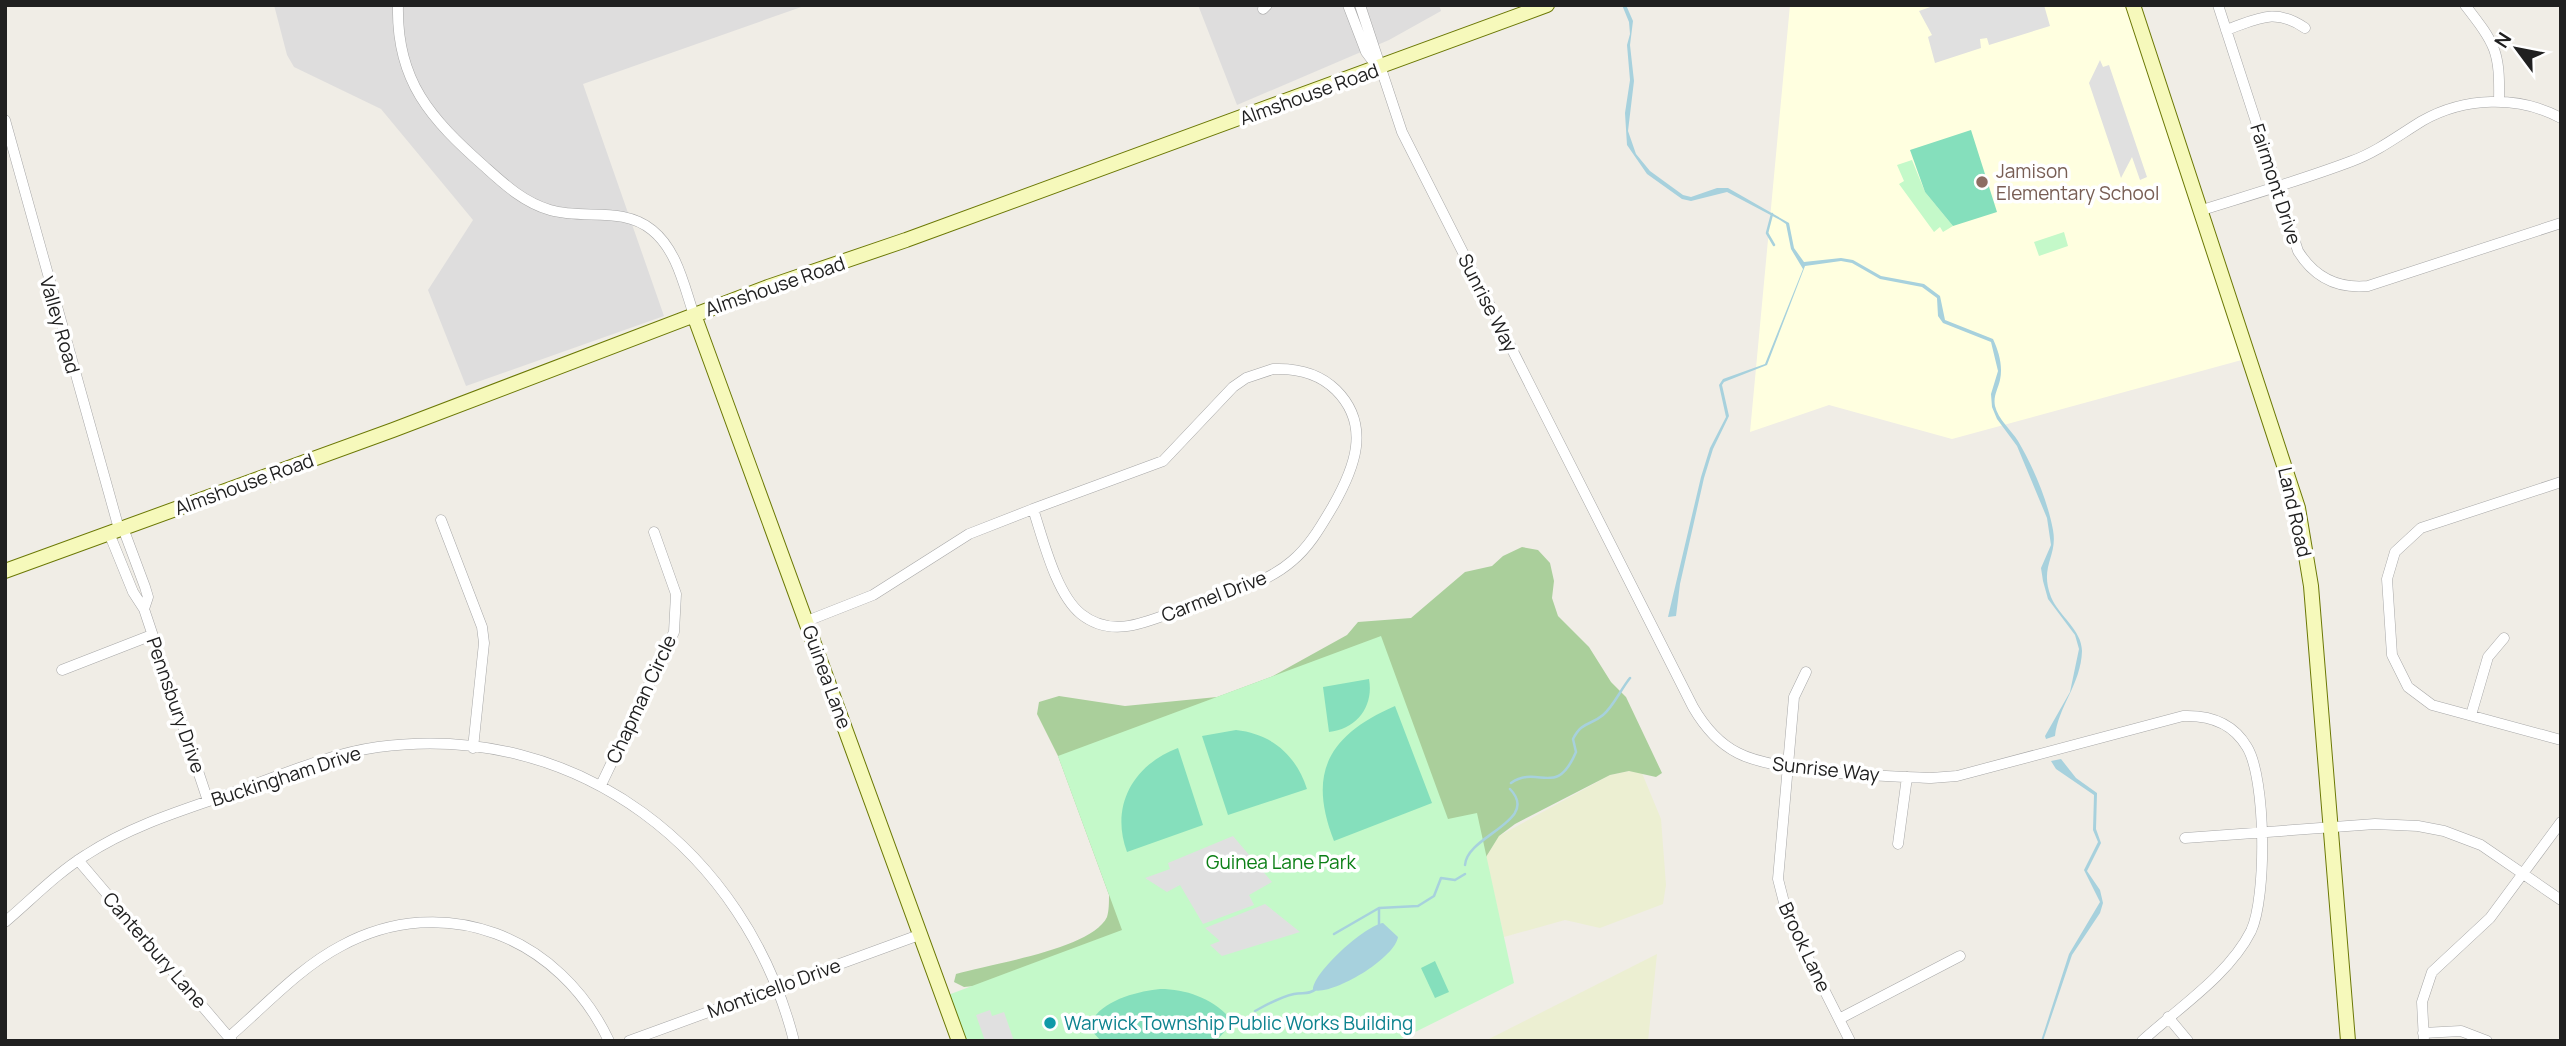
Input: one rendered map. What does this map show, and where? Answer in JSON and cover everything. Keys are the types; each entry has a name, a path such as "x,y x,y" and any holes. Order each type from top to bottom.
{"street":[{"path":"398,5 399,40 407,69 419,97 441,127 510,189 528,201 568,214 628,217 652,230 675,261 694,314"},
{"name":"Sunrise Way","path":"1348,5 1366,52 1379,69"},
{"name":"Sunrise Way","path":"1360,5 1402,132 1693,707 1709,730 1727,747 1753,760 1787,766 1907,777 1957,776 2183,716 2210,718 2231,729 2251,754 2261,834 2263,886 2250,932 2225,966 2142,1041"},
{"name":"Almshouse Road","path":"5,571 418,420 694,314 1379,69 1547,5"},
{"name":"Land Road","path":"2133,5 2298,508 2311,586 2348,1041"},
{"name":"Fairmont Drive","path":"2218,5 2304,261 2323,278 2350,287 2368,286 2561,223"},
{"path":"2465,5 2495,48 2500,66 2499,102"},
{"path":"2226,30 2275,15 2291,19 2305,28"},
{"path":"2199,211 2363,157 2439,113 2467,105 2499,102 2530,106 2561,118"},
{"name":"Valley Road","path":"5,120 117,530"},
{"name":"Guinea Lane","path":"694,314 958,1041"},
{"name":"Carmel Drive","path":"807,621 873,595 969,534 1033,509 1163,461 1233,387 1260,372 1284,368 1317,376 1344,398 1353,417 1357,442 1349,476 1315,536 1292,562 1268,577 1135,626 1103,625 1076,609 1064,593 1033,509"},
{"path":"2561,482 2421,528 2403,542 2390,565 2386,587 2392,655 2400,676 2424,701 2561,740"},
{"path":"441,520 482,628 484,643 473,748"},
{"name":"Pennsbury Drive","path":"117,530 145,587 148,597 144,608"},
{"name":"Pennsbury Drive","path":"117,530 132,592 144,608 208,801"},
{"name":"Chapman Circle","path":"601,785 674,632 676,594 654,532"},
{"path":"62,670 152,635"},
{"path":"2471,715 2488,657 2504,638"},
{"name":"Brook Lane","path":"1805,672 1794,696 1778,863 1781,894 1788,918 1850,1041"},
{"name":"Buckingham Drive","path":"5,922 78,860 152,822 208,801 364,749 428,745 473,748 550,764 601,785 662,826 721,885 755,939 776,988 794,1041"},
{"path":"1898,844 1907,777"},
{"path":"2487,1041 2461,1031 2424,1037 2421,1002 2432,972 2490,918 2561,822"},
{"path":"2185,838 2375,824 2431,828 2481,845 2561,900"},
{"name":"Canterbury Lane","path":"78,860 230,1039"},
{"path":"230,1039 334,950 380,930 431,922 495,933 537,953 568,978 609,1041"},
{"name":"Monticello Drive","path":"629,1041 919,935"},
{"path":"1839,1019 1960,956"},
{"path":"2168,1017 2188,1041"}],"shaded area":[{"path":"274,5 807,5 583,84 664,316 466,386 428,290 473,220 381,109 294,67 287,55"},
{"path":"1198,5 1439,5 1441,11 1389,40 1237,105"},
{"name":"Jamison Elementary School","path":"1790,5 2133,5 2249,358 1952,439 1829,405 1750,432"},
{"path":"1936,5 2044,5 2050,26 1989,45 1987,38 1980,39 1981,48 1935,63 1928,37 1932,35 1919,11"},
{"path":"2100,60 2103,67 2109,65 2147,177 2140,180 2132,157 2121,178 2089,83"},
{"path":"1629,771 1642,773 1661,819 1666,885 1663,904 1600,928 1565,920 1504,937 1486,857 1499,836 1610,775"},
{"path":"1233,836 1272,882 1249,895 1254,905 1203,924 1180,885 1167,892 1145,878 1170,869 1168,863"},
{"path":"1265,904 1300,932 1222,956 1210,945 1220,941 1205,928"},
{"path":"1657,954 1648,1041 1485,1041"},
{"path":"990,1010 992,1016 1004,1012 1014,1041 985,1041 976,1015"}],"green space":[{"path":"1971,130 1997,212 1953,226 1925,192 1910,150"},
{"path":"1912,160 1925,192 1953,226 1943,232 1940,227 1934,232 1899,184 1904,181 1897,165"},
{"path":"2064,232 2068,246 2039,256 2034,242"},
{"path":"1522,547 1538,550 1550,563 1554,581 1552,598 1558,616 1589,647 1611,682 1626,697 1662,773 1656,777 1629,771 1610,775 1515,824 1499,836 1486,857 1166,914 1057,959 974,986 964,987 954,982 956,974 1039,954 1082,938 1098,928 1107,917 1109,895 1058,756 1037,714 1039,702 1059,696 1125,706 1217,697 1273,676 1347,635 1358,622 1411,618 1465,572 1492,566 1503,556"},
{"name":"Guinea Lane Park","path":"1381,636 1448,819 1477,813 1514,983 1397,1041 965,1041 948,995 1122,930 1058,756"},
{"path":"1369,679 1369,698 1361,714 1348,726 1329,732 1323,687"},
{"path":"1395,706 1432,803 1334,841 1326,817 1323,795 1324,776 1330,758 1340,743 1354,730 1372,717"},
{"path":"1236,730 1261,736 1281,748 1296,766 1307,789 1228,815 1202,736"},
{"path":"1178,748 1203,825 1127,852 1121,819 1129,789 1149,765"},
{"path":"1435,961 1449,992 1435,998 1421,968"},
{"path":"1160,989 1189,993 1206,1000 1229,1017 1228,1028 1216,1041 1101,1041 1090,1029 1099,1012 1108,1005 1129,995"}],"water":[{"path":"1622,5 1626,5 1633,21 1630,45 1634,81 1628,131 1636,154 1650,171 1683,195 1691,197 1717,188 1728,188 1789,223 1794,248 1804,262 1841,258 1853,260 1881,276 1924,284 1940,296 1945,320 1993,339 2001,370 1995,406 2024,451 2044,496 2054,539 2048,569 2048,586 2055,604 2081,643 2078,674 2060,715 2055,736 2046,739 2045,736 2070,692 2079,649 2075,635 2048,599 2043,581 2041,568 2051,545 2047,518 2017,446 1997,419 1992,407 1991,394 1998,371 1991,342 1943,323 1938,316 1937,298 1922,287 1880,279 1852,263 1841,261 1805,266 1767,365 1722,385 1729,416 1713,449 1704,478 1680,584 1676,616 1668,617 1701,477 1710,448 1726,417 1719,385 1723,379 1765,364 1803,269 1791,249 1786,224 1727,192 1691,201 1682,199 1647,174 1627,145 1625,113 1630,80 1627,45 1630,34 1629,22"},
{"path":"2061,759 2076,778 2097,793 2096,829 2101,843 2087,871 2100,890 2103,903 2100,913 2072,955 2041,1041 2069,954 2100,902 2084,870 2098,842 2093,830 2094,795 2056,769 2051,761"},
{"path":"1383,923 1398,937 1386,955 1362,974 1348,981 1334,987 1313,990 1322,972 1342,950 1365,932"}],"waterway":[{"path":"1772,214 1767,233 1774,245"},
{"path":"1511,783 1521,778 1546,778 1561,774 1569,766 1576,752 1573,739 1576,733 1607,712 1630,678"},
{"path":"1465,865 1469,854 1477,845 1510,819 1516,810 1517,800 1510,789"},
{"path":"1334,934 1379,908 1418,906 1434,896 1441,878 1455,880 1465,874"},
{"path":"1379,908 1379,925"},
{"path":"1255,1011 1284,997 1316,989"}],"place":[{"name":"Jamison Elementary School","path":"1982,182"},
{"name":"Warwick Township Public Works Building","path":"1050,1023"}]}
